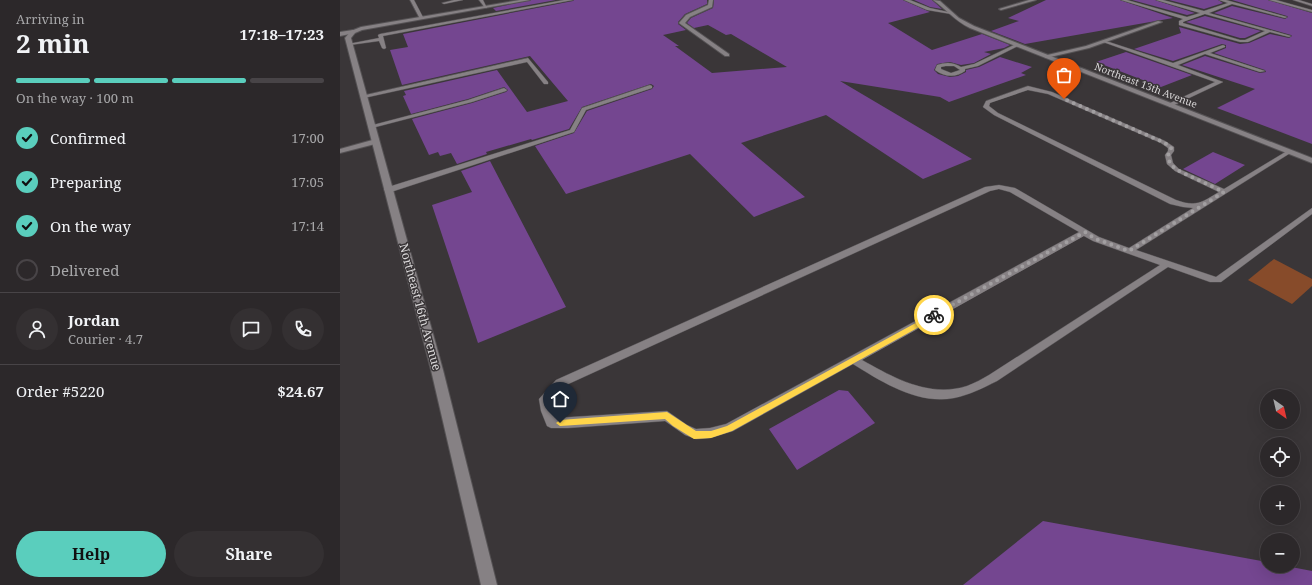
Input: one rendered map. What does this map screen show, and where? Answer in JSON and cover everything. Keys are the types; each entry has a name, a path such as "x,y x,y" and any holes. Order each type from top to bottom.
{"street":[{"path":"340,34 365,28 528,0"},
{"path":"711,0 710,6 688,16 682,24 727,55"},
{"name":"Northeast 13th Avenue","path":"935,0 946,6 962,23 1312,161"},
{"path":"1001,9 1034,0"},
{"path":"1046,56 1087,47 1160,22"},
{"name":"Northeast 16th Avenue","path":"353,32 348,38 437,370 489,585"},
{"path":"340,151 376,141"}],"lane":[{"path":"412,0 422,18"},
{"path":"451,14 443,2 461,0"},
{"path":"481,0 486,7"},
{"path":"384,48 380,35 571,0"},
{"path":"906,0 930,9 951,13"},
{"path":"1123,0 1188,19"},
{"path":"1158,0 1289,36"},
{"path":"1221,0 1286,17"},
{"path":"1271,0 1312,11"},
{"path":"1295,0 1312,4"},
{"path":"1232,3 1181,21 1181,24 1240,41 1246,41 1269,31"},
{"path":"350,44 381,39"},
{"path":"1105,41 1220,82 1170,105"},
{"path":"962,68 976,65 1018,45"},
{"path":"1173,65 1223,46"},
{"path":"1206,53 1262,71"},
{"path":"364,96 528,60 546,82"},
{"path":"388,190 572,131 584,109 650,87"},
{"path":"1202,206 1178,203 1147,189 996,114 986,107 988,102 1028,88 1050,93 1163,142 1171,147 1171,151 1168,155 1170,164 1177,170 1224,192"},
{"path":"372,126 470,101 504,90"},
{"path":"1129,251 1288,152"},
{"path":"1085,232 729,428 711,435 694,435 667,416 552,423 546,411 544,399 560,383 988,189 999,187 1012,190 1085,232 1096,239 1210,279 1218,280 1312,210"},
{"path":"854,360 893,383 917,391 938,395 967,391 993,378 1167,264"}],"shaded area":[{"path":"1274,259 1312,279 1312,286 1292,304 1248,280"}],"building":[{"path":"531,0 556,0 496,11 493,8"},
{"path":"574,0 707,0 707,4 685,14 678,22 678,24 686,30 663,35 679,46 675,46 712,73 787,67 731,34 726,35 708,25 694,28 687,23 691,18 713,8 714,0 903,0 930,12 888,23 932,50 982,34 1010,45 1004,48 984,52 991,54 974,63 961,65 950,62 937,64 934,70 938,74 950,77 958,76 966,72 966,70 979,67 1000,57 1032,67 1021,73 1026,75 949,102 940,97 840,81 972,159 923,179 826,115 741,143 805,197 754,217 690,154 566,194 535,146 574,133 587,111 652,89 654,86 651,84 582,107 569,129 486,152 487,154 457,164 451,153 440,156 438,152 429,155 412,119 472,103 506,92 508,90 504,87 468,99 411,114 403,96 406,95 404,91 497,70 527,112 568,101 530,56 402,85 390,50 408,47 403,34"},
{"path":"914,0 932,0 942,9 930,7"},
{"path":"1046,0 1120,0 1173,18 1025,44 991,31 1019,21 1008,18"},
{"path":"1132,0 1155,0 1195,13 1187,15"},
{"path":"1169,0 1218,0 1223,3 1204,9"},
{"path":"1232,0 1268,0 1312,13 1312,144 1217,108 1255,89 1182,65 1205,56 1260,73 1266,72 1265,70 1214,53 1226,48 1226,45 1222,44 1173,61 1134,49 1181,33 1179,27 1240,44 1249,43 1270,34 1289,38 1292,36 1214,13 1232,6 1285,19 1288,17"},
{"path":"1205,16 1261,31 1245,38 1240,38 1186,22"},
{"path":"1126,52 1192,75 1161,87 1096,62"},
{"path":"1213,152 1245,165 1215,184 1183,169"},
{"path":"490,161 566,307 478,343 432,205 472,192 461,171"},
{"path":"839,390 848,391 875,423 797,470 769,429"},
{"path":"1043,521 1260,561 1260,573 1300,573 1300,569 1312,571 1312,585 963,585"}],"way so far":[{"path":"934,315 1085,232 1096,239 1129,251 1224,192 1177,170 1170,164 1168,155 1171,151 1171,147 1163,142 1064,99"}],"route":[{"path":"560,423 667,416 694,435 711,435 729,428 934,315"}]}
